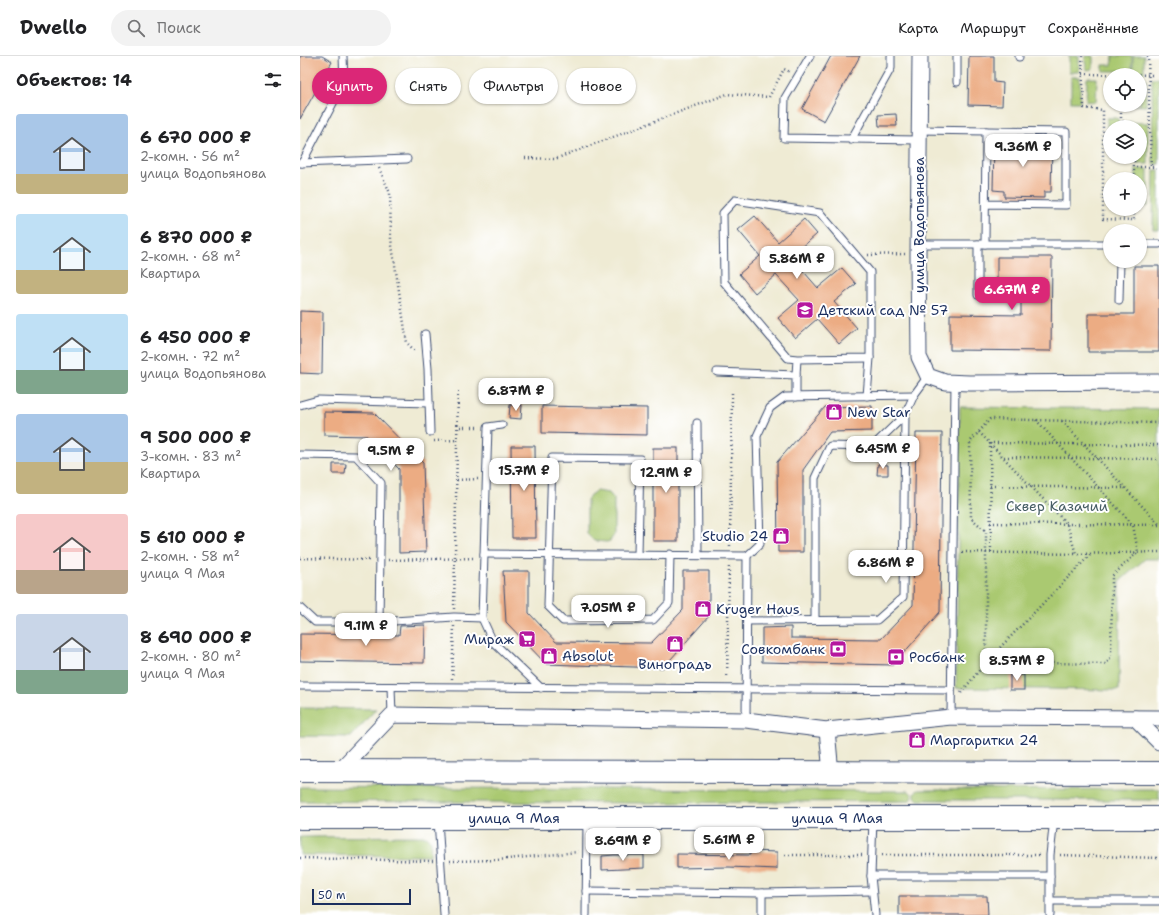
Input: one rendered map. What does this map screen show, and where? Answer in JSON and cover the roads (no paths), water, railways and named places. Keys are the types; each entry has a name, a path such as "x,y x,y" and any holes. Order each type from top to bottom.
{"main road":[{"path":"300,771 1159,774"},
{"name":"улица 9 Мая","path":"300,818 1159,818"}],"street":[{"name":"улица Водопьянова","path":"920,56 918,244 919,356 928,376"},
{"path":"928,376 945,382 1159,382"},
{"path":"339,771 392,715 746,720 827,730 951,717 1159,718"},
{"path":"1135,718 1159,742"},
{"path":"827,730 831,773"}],"lane":[{"path":"301,163 344,82 343,56"},
{"path":"810,56 785,98 784,138 851,140 986,131 1066,132 1066,205 986,204"},
{"path":"851,140 891,68 891,56"},
{"path":"957,56 957,82"},
{"path":"978,295 986,204 986,131"},
{"path":"301,163 407,159"},
{"path":"867,396 870,358 870,272 820,213 735,200 723,213 724,282 788,358 870,358"},
{"path":"918,244 1103,244"},
{"path":"1147,244 1159,244"},
{"path":"1119,300 1120,268"},
{"path":"425,334 428,365 430,432"},
{"path":"796,397 797,358"},
{"path":"717,372 796,375"},
{"path":"747,621 877,620 903,597 905,416 914,395 928,376"},
{"path":"951,717 950,692 955,382"},
{"path":"484,556 549,554 670,554 747,556 760,544 757,436 770,408 786,397 914,395"},
{"path":"300,405 318,400 429,403"},
{"path":"815,620 815,478 830,446 869,447 874,445 905,416"},
{"path":"697,423 698,555"},
{"path":"502,425 488,427 482,618 493,642 541,688"},
{"path":"300,456 356,456 382,483 379,622"},
{"path":"638,555 640,459 552,458 548,606 562,621 653,620 669,603 670,554"},
{"path":"746,720 747,556"},
{"path":"300,608 315,622 379,622 454,617 482,618"},
{"path":"300,686 950,692"},
{"path":"391,687 392,715"},
{"path":"438,818 444,915"},
{"path":"1050,915 1050,855 1054,818"},
{"path":"586,915 588,819"},
{"path":"873,819 871,876 875,915"},
{"path":"871,876 1050,876"},
{"path":"586,891 762,893 872,891"},
{"path":"762,893 762,915"},
{"path":"1051,901 1159,901"}],"place":[{"name":"Детский сад № 57","path":"805,310"},
{"name":"New Star","path":"834,412"},
{"name":"Studio 24","path":"781,536"},
{"name":"Kruger Haus","path":"703,609"},
{"name":"Мираж","path":"527,639"},
{"name":"Виноградъ","path":"675,644"},
{"name":"Совкомбанк","path":"838,649"},
{"name":"Absolut","path":"549,656"},
{"name":"Росбанк","path":"896,657"},
{"name":"Маргаритки 24","path":"917,740"}],"park label":[{"name":"Сквер Казачий","path":"1057,506"}]}
